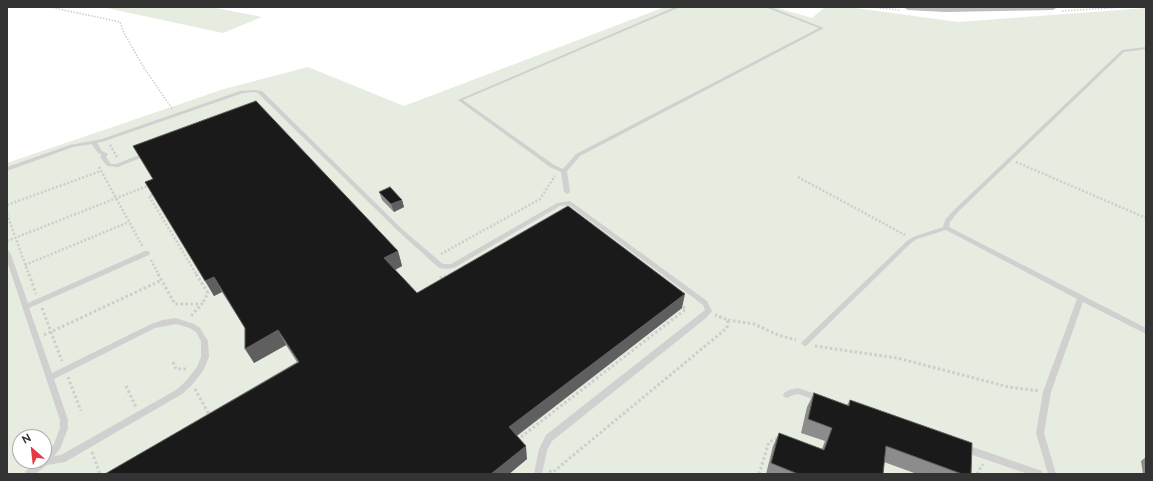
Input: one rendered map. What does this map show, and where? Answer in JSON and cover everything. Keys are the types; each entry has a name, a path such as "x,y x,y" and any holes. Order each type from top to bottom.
{"street":[{"path":"908,7 1052,7"}],"lane":[{"path":"564,171 552,166 460,100 678,7"},
{"path":"567,192 564,171 578,155 822,28 768,7"},
{"path":"946,228 947,221 956,211 1123,51 1146,48"},
{"path":"7,169 72,146 107,139 251,90 260,92 432,259 446,268 452,266 559,204 570,203 705,303 708,308 707,312 549,438 543,449 538,472"},
{"path":"94,142 100,152 105,154 103,157 108,165 116,166 154,151"},
{"path":"805,343 913,239 946,228 1146,331"},
{"path":"7,252 64,420 64,428 57,446 52,452"},
{"path":"26,307 147,253"},
{"path":"1052,474 1040,433 1047,392 1081,298"},
{"path":"50,377 154,326 170,322 184,323 198,330 205,341 205,357 200,369 188,384 174,395 140,416 62,459 52,460"},
{"path":"787,395 798,391 826,400"},
{"path":"958,446 1039,474"}],"path":[{"path":"50,7 120,22 124,33 144,68 177,115"},
{"path":"107,139 118,157 97,164 175,304 202,304"},
{"path":"1010,160 1146,218"},
{"path":"7,205 101,171"},
{"path":"432,259 540,199 554,177 564,171"},
{"path":"798,177 913,239"},
{"path":"7,241 154,184 158,192 149,196 208,294 202,304 184,323"},
{"path":"7,214 81,411"},
{"path":"13,270 129,222"},
{"path":"440,278 447,274"},
{"path":"36,338 162,280"},
{"path":"515,442 686,309 680,304"},
{"path":"707,312 728,320 754,324 778,335 822,348 897,358 1009,387 1047,392"},
{"path":"538,472 553,472 727,328 728,320"},
{"path":"172,362 176,368 200,369"},
{"path":"188,384 195,388 212,419"},
{"path":"126,386 140,416"},
{"path":"759,474 769,442 780,437"},
{"path":"89,444 100,474"}],"shaded area":[{"path":"102,7 211,7 262,17 223,33"},
{"path":"665,7 774,7 812,18 825,7 848,7 958,22 1146,8 1146,474 7,474 7,163 224,89 308,67 404,106"}],"building":[{"path":"256,101 398,251 384,258 417,293 568,206 685,294 509,427 526,446 491,474 105,474 299,362 278,330 245,349 245,328 214,277 205,281 145,182 153,179 133,146"},
{"path":"390,187 402,200 391,204 379,192"},
{"path":"814,393 849,406 850,400 972,443 971,474 962,474 886,446 883,474 798,474 771,463 779,433 824,450 832,428 808,419"}]}
